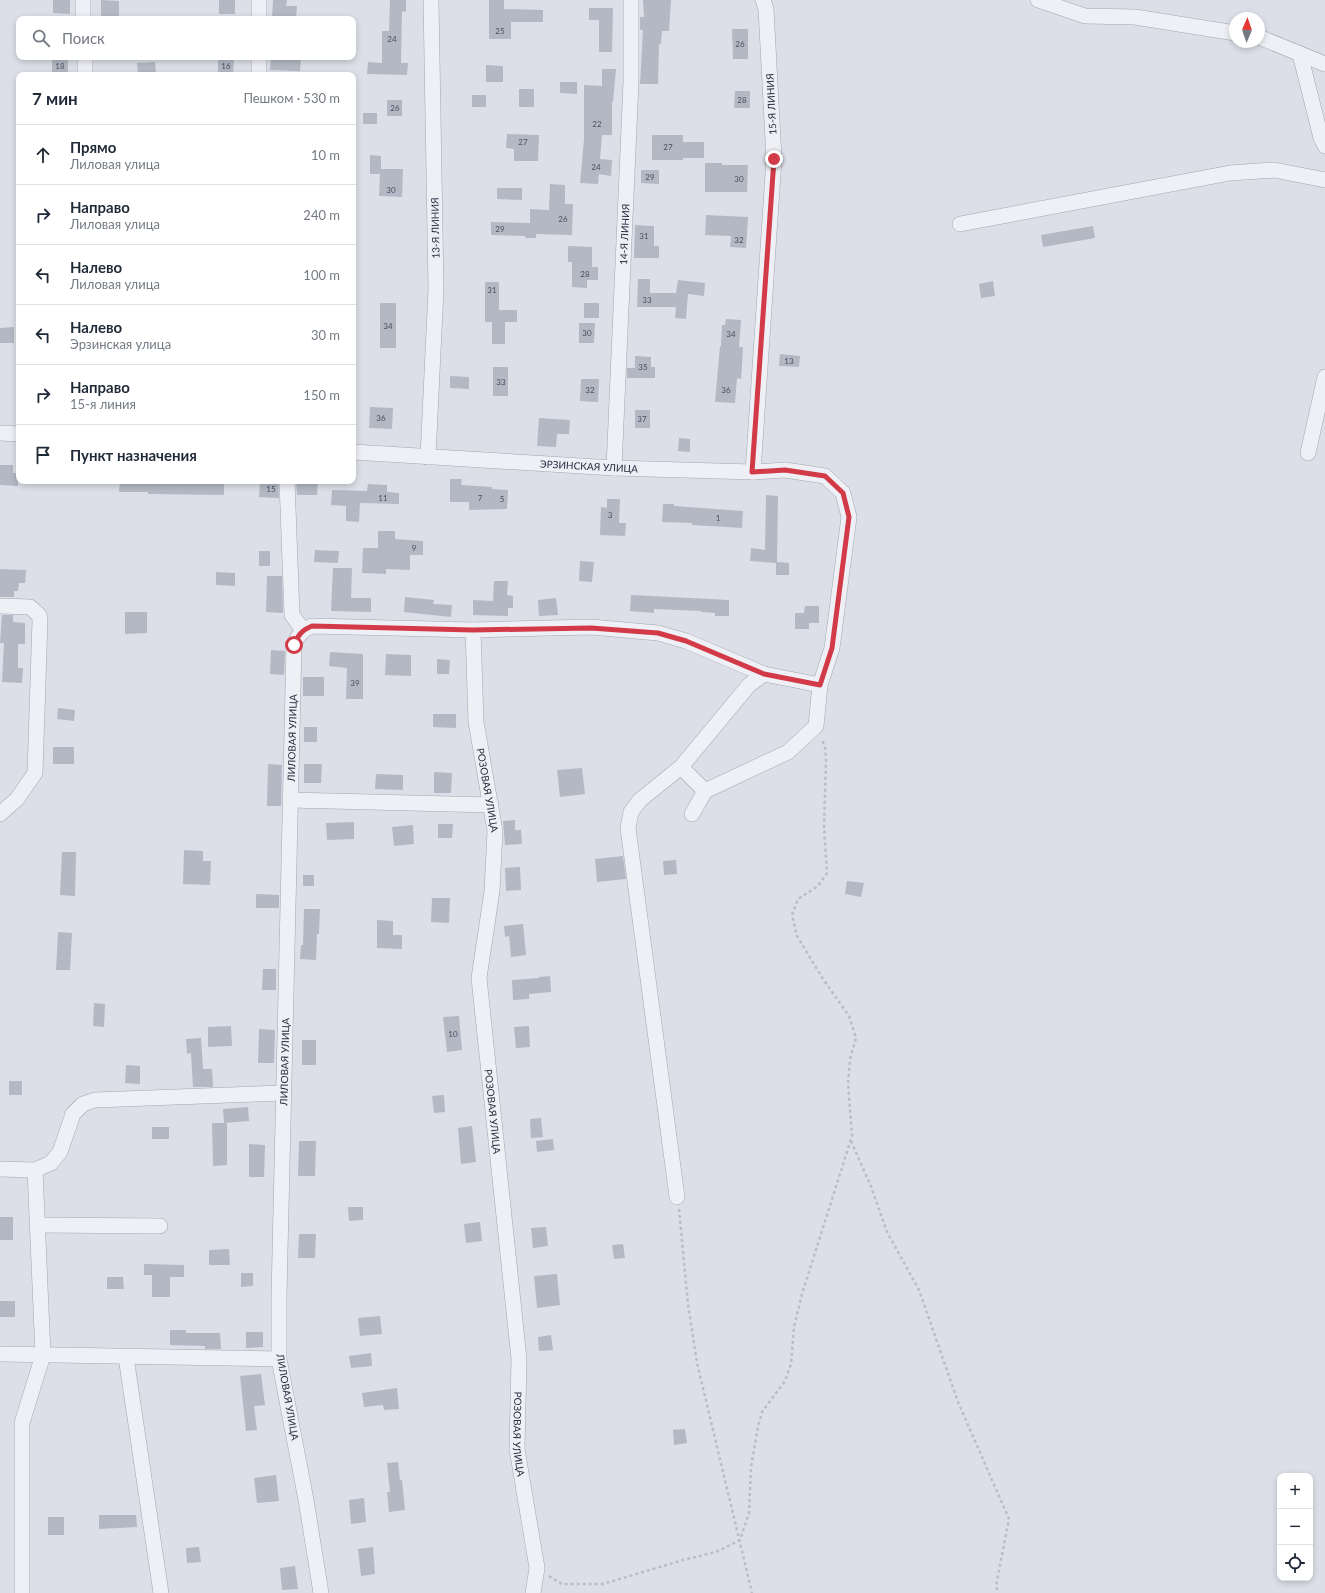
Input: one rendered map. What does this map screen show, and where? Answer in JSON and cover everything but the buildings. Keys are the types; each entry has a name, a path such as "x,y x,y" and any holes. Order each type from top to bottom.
{"street":[{"path":"83,0 83,16"},
{"path":"259,0 259,16"},
{"name":"13-Я ЛИНИЯ","path":"428,457 436,289 431,0"},
{"name":"14-Я ЛИНИЯ","path":"614,468 631,82 631,0"},
{"name":"15-Я ЛИНИЯ","path":"752,472 774,159 766,9 764,0"},
{"path":"1038,0 1085,16 1135,17 1229,32"},
{"path":"1265,40 1325,64"},
{"path":"1300,54 1321,138 1325,146"},
{"path":"85,60 85,72"},
{"path":"259,60 259,72"},
{"path":"960,224 1230,173 1274,170 1325,180"},
{"path":"1308,453 1325,377"},
{"path":"0,433 16,434"},
{"name":"ЭРЗИНСКАЯ УЛИЦА","path":"356,452 614,468 752,472 785,470 825,476 843,493 849,517 832,648 820,685"},
{"path":"287,484 292,615 303,630 312,626 473,630 591,628 658,633 686,641 764,674 820,685 816,726 788,752 705,791 692,814"},
{"path":"0,606 30,607 39,615 40,620 35,773 17,799 0,814"},
{"name":"ЛИЛОВАЯ УЛИЦА","path":"303,630 297,636 294,645 283,1093 279,1360 306,1500 321,1593"},
{"name":"РОЗОВАЯ УЛИЦА","path":"473,630 476,722 492,805 495,831 492,891 479,978 518,1359 517,1449 537,1568 533,1593"},
{"path":"677,1197 628,828 631,812 640,800 681,767 749,684 764,674"},
{"path":"681,767 705,791"},
{"path":"290,800 492,805"},
{"path":"0,1169 35,1170 51,1163 60,1152 72,1114 82,1104 95,1100 283,1093"},
{"path":"22,1593 22,1424 43,1355 35,1170"},
{"path":"38,1225 160,1226"},
{"path":"0,1354 279,1360"},
{"path":"126,1357 161,1593"}],"path":[{"path":"537,1568 562,1584 603,1584 683,1560 716,1552 740,1540 749,1513 751,1467 758,1426 762,1412 785,1381 791,1364 794,1327 802,1294 852,1136 848,1082 850,1059 856,1038 849,1016 823,980 797,936 792,915 798,899 818,886 827,874 824,828 825,747 816,726"},
{"path":"851,1141 870,1184 887,1232 919,1290 958,1402 1008,1519 996,1586 998,1593"},
{"path":"677,1197 688,1304 697,1363 752,1593"}],"route":[{"path":"294,645 297,636 303,630 312,626 473,630 591,628 658,633 686,641 764,674 820,685 832,648 849,517 843,493 825,476 785,470 752,472 774,159"}]}
